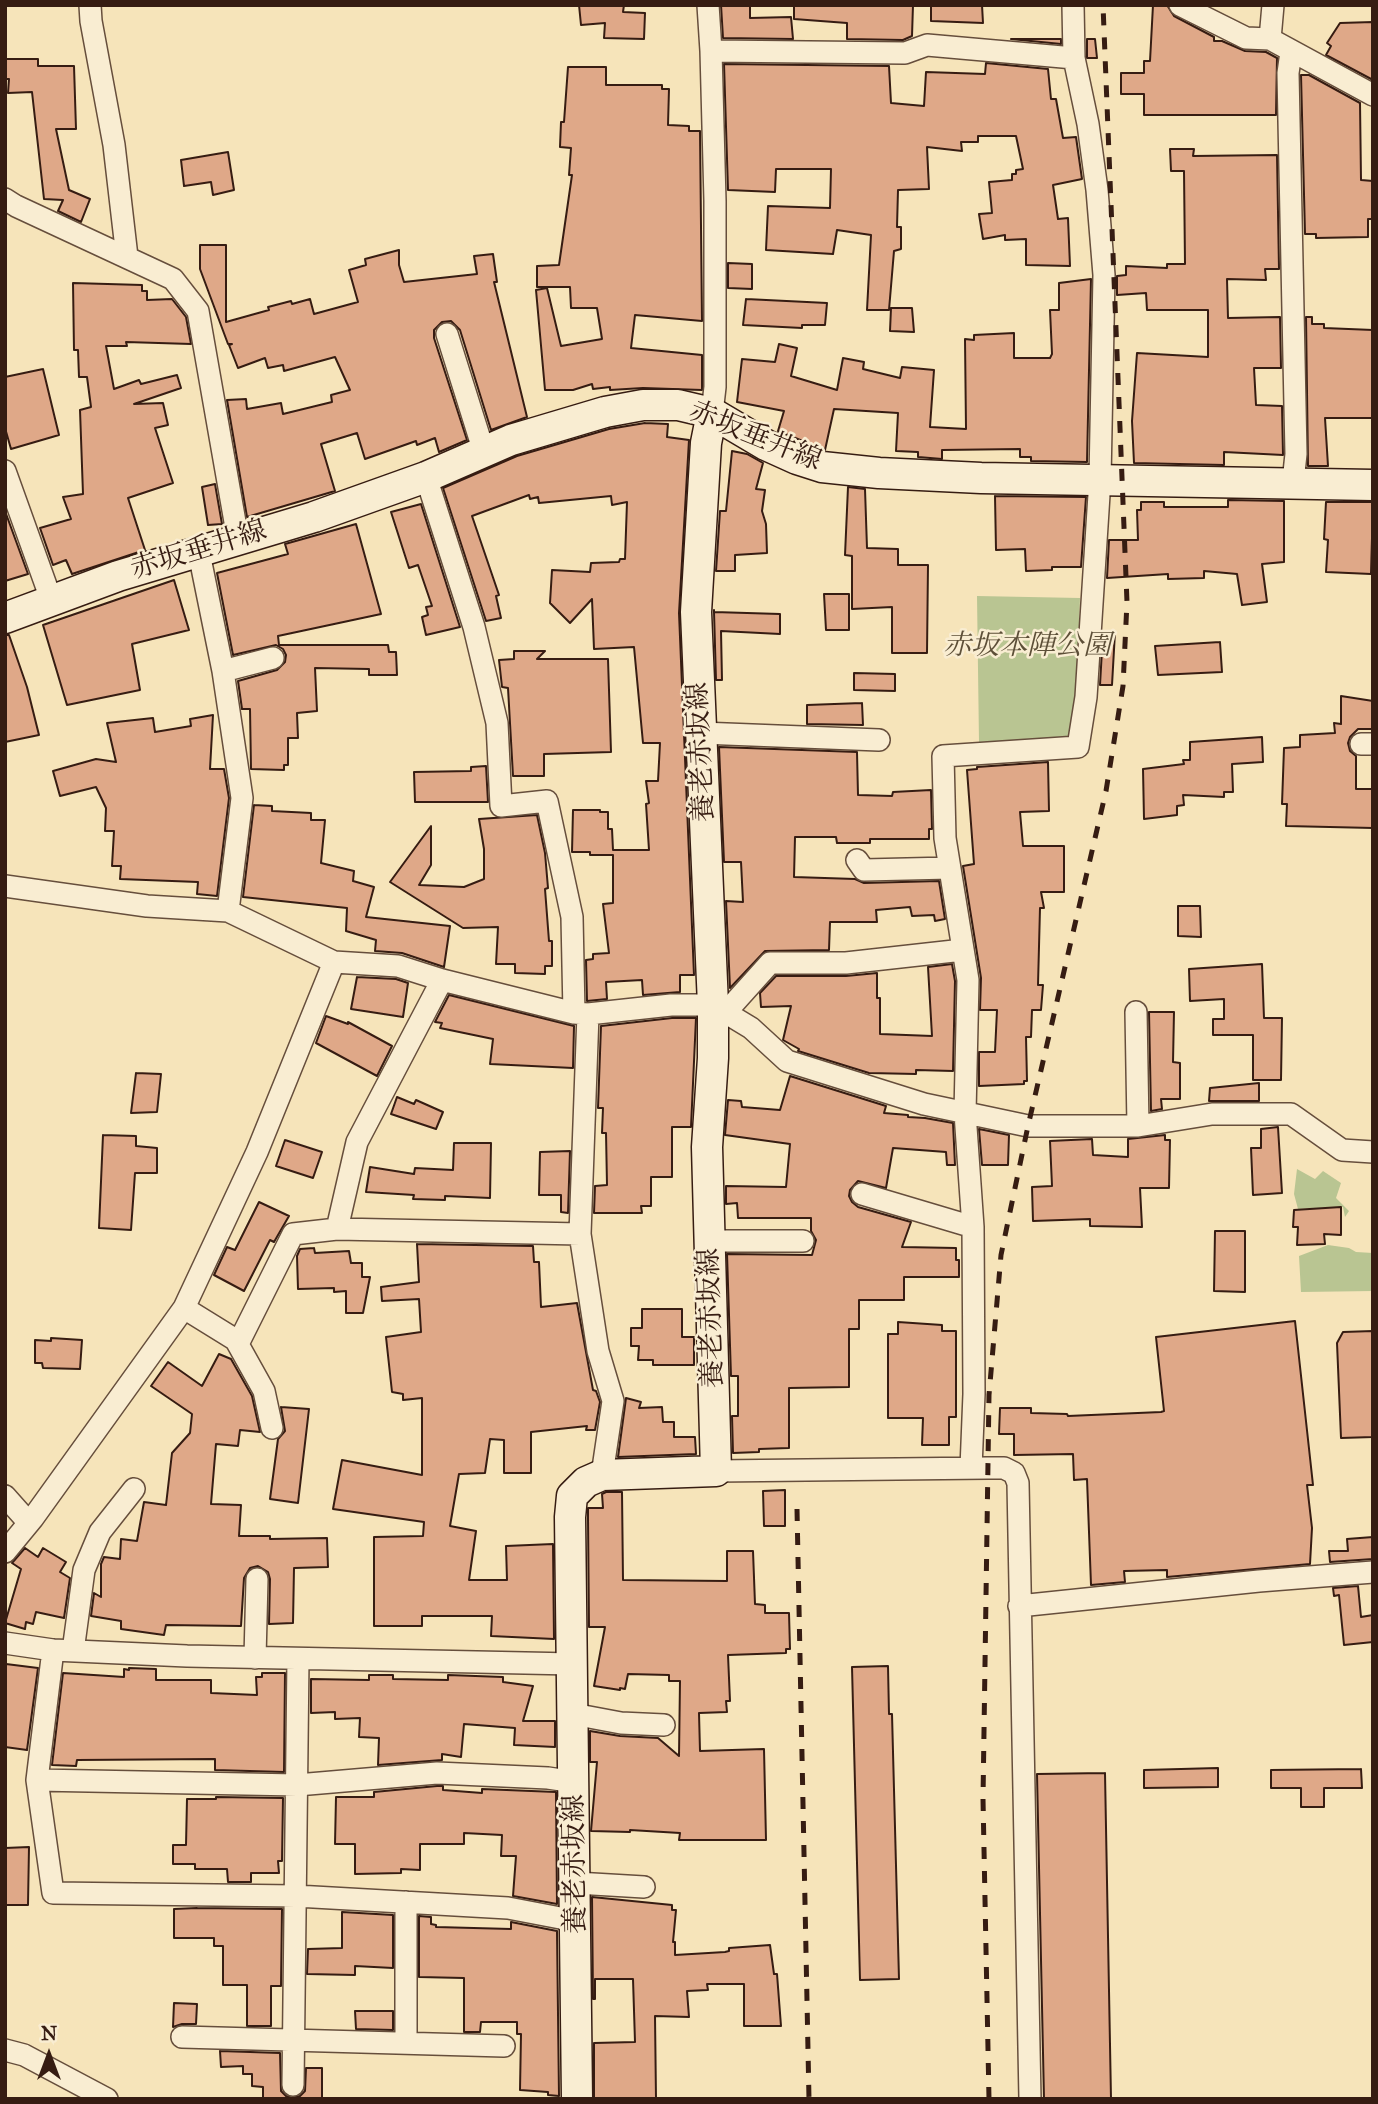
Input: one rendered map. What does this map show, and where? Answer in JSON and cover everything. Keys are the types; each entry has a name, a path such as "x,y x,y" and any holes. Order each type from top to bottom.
{"main road":[{"name":"赤坂垂井線","path":"5,618 118,576 314,517 426,477 511,440 605,412 643,405 678,405 712,412 766,445 822,467 981,478 1373,485"},
{"name":"養老赤坂線","path":"712,412 706,443 696,612 719,1008 707,1147 716,1471"},
{"path":"602,1475 716,1471"},
{"name":"養老赤坂線","path":"577,2099 570,1517 572,1496 586,1482 602,1475"}],"street":[{"path":"90,5 114,145 127,257"},
{"path":"708,5 715,201 715,387 712,412"},
{"path":"971,1468 974,1394 972,1227 965,1113 968,980 945,838 943,756 1078,747 1086,697 1100,479 1104,275 1090,137 1074,58 1073,5"},
{"path":"1180,5 1246,38 1270,39 1373,95"},
{"path":"1270,39 1273,5"},
{"path":"711,51 905,53 928,44 1074,58"},
{"path":"1291,52 1288,73 1296,454 1293,482"},
{"path":"5,199 173,279 198,311 237,539"},
{"path":"447,334 484,452"},
{"path":"5,471 52,602"},
{"path":"426,477 474,626 496,723 501,806 547,801 572,917 581,1014 580,1234 598,1351 613,1401 602,1475"},
{"path":"199,553 223,671 242,798 228,911"},
{"path":"223,671 273,658"},
{"path":"701,733 879,740"},
{"path":"857,860 864,870 950,868"},
{"path":"5,886 147,906 228,911 334,962 398,966 442,980 581,1014 671,1005 719,1008 751,1028 787,1061 924,1104 1028,1126 1138,1126 1212,1114 1291,1114 1342,1150 1373,1152"},
{"path":"719,1008 770,963 846,963 963,950"},
{"path":"5,1552 29,1523 184,1308 257,1152 334,962"},
{"path":"337,1229 356,1142 442,980"},
{"path":"1136,1012 1138,1126"},
{"path":"862,1194 972,1227"},
{"path":"184,1308 239,1342 293,1234 337,1229 580,1234"},
{"path":"710,1241 803,1241"},
{"path":"235,1339 264,1391 272,1428"},
{"path":"716,1471 1004,1468 1014,1473 1018,1483 1030,2099"},
{"path":"134,1489 100,1532 84,1570 63,1651 37,1780 53,1893 296,1896 508,1908 576,1921"},
{"path":"5,1496 29,1523"},
{"path":"1019,1606 1373,1572"},
{"path":"254,1658 257,1579"},
{"path":"5,1643 63,1651 254,1658 573,1664"},
{"path":"293,2085 298,1659"},
{"path":"573,1714 621,1723 664,1725"},
{"path":"37,1780 297,1785 437,1773 548,1778 575,1782"},
{"path":"576,1883 644,1887"},
{"path":"406,1902 406,2042"},
{"path":"183,2037 294,2038 504,2046"},
{"path":"5,2050 24,2055 107,2099"}],"green space":[{"name":"赤坂本陣公園","path":"977,596 1080,598 1075,737 979,742"},
{"path":"1297,1169 1315,1179 1323,1171 1341,1183 1336,1198 1349,1211 1345,1217 1343,1207 1298,1209 1294,1194"},
{"path":"1328,1245 1373,1253 1373,1291 1301,1292 1299,1256"}],"building":[{"path":"579,5 624,5 623,12 645,13 644,39 604,38 605,23 581,25"},
{"path":"721,5 750,5 750,18 791,17 793,39 723,38"},
{"path":"794,5 913,5 912,36 903,40 847,39 847,23 794,19"},
{"path":"931,5 982,5 983,23 931,21"},
{"path":"1153,5 1167,5 1174,16 1214,37 1214,41 1222,41 1245,51 1266,52 1277,58 1276,115 1144,115 1144,94 1121,94 1121,73 1144,73 1144,61 1150,61"},
{"path":"1373,22 1373,80 1326,55 1331,46 1327,43 1340,23"},
{"path":"1011,39 1061,39 1061,44"},
{"path":"1087,39 1095,39 1097,58 1087,58"},
{"path":"5,59 38,59 38,66 74,66 76,129 56,129 69,190 90,199 81,222 58,211 63,200 44,199 32,92 8,93 9,79 5,79"},
{"path":"986,63 1048,69 1051,99 1056,99 1063,138 1076,137 1082,179 1053,185 1058,219 1068,218 1070,266 1026,265 1026,239 1005,240 1005,235 983,239 979,214 992,213 989,182 1012,180 1012,174 1016,174 1016,170 1023,169 1016,136 978,136 978,142 961,142 962,151 927,147 929,189 898,190 897,227 901,227 901,249 894,251 889,310 867,310 871,235 837,230 833,254 766,250 768,206 830,208 831,169 776,169 775,192 728,190 724,64 889,66 891,103 924,106 926,72 985,74"},
{"path":"568,67 606,67 606,85 662,85 662,89 669,89 668,125 689,126 689,131 700,131 702,321 635,315 631,348 702,355 702,390 610,390 610,387 593,389 592,384 573,390 545,390 536,290 547,288 561,346 602,339 597,308 571,308 570,287 537,287 537,266 559,265 572,175 569,175 571,148 560,147"},
{"path":"1301,75 1309,75 1360,103 1361,180 1373,181 1373,219 1368,219 1368,237 1316,238 1316,234 1305,234"},
{"path":"1170,149 1194,149 1193,156 1277,155 1279,269 1265,269 1266,280 1227,279 1228,318 1280,317 1281,368 1254,368 1256,405 1282,406 1283,455 1224,452 1224,465 1134,463 1132,421 1137,353 1208,357 1208,310 1147,310 1146,293 1117,295 1117,276 1126,275 1126,266 1167,268 1167,264 1185,264 1184,171 1171,171"},
{"path":"228,152 234,190 213,195 211,182 184,186 181,160"},
{"path":"200,245 226,245 226,322 291,301 292,304 310,299 314,314 358,302 349,270 366,265 365,259 399,250 399,265 404,282 477,274 474,256 493,254 497,282 494,282 527,417 491,430 460,330 451,321 442,322 434,330 434,338 467,440 439,452 435,438 417,445 416,441 365,459 357,433 321,444 335,491 247,517 227,400 246,399 247,409 281,403 283,414 332,402 331,395 350,390 335,357 284,371 283,365 268,368 265,358 238,368 229,345 232,344 228,344 200,269"},
{"path":"728,263 752,264 752,289 728,288"},
{"path":"1091,279 1087,462 1031,461 1031,457 1020,457 1020,449 942,450 942,459 918,457 918,452 896,451 898,413 834,409 825,450 778,431 784,411 737,402 742,359 775,362 779,344 797,348 791,376 837,390 843,358 864,362 863,369 900,378 902,367 934,370 930,427 966,429 965,339 974,340 974,335 1014,333 1014,358 1050,358 1050,310 1059,310 1059,283"},
{"path":"73,283 142,285 142,291 147,291 147,300 172,299 186,317 191,344 126,342 127,346 106,346 114,389 139,380 141,384 177,375 181,388 134,404 163,403 168,425 155,428 173,483 128,498 145,550 72,574 66,560 53,565 40,528 71,519 63,497 83,494 80,410 91,407 87,377 79,377 78,350 74,350"},
{"path":"746,299 827,303 825,325 802,325 802,328 743,325"},
{"path":"891,308 912,308 914,332 890,331"},
{"path":"1306,317 1312,317 1312,324 1324,324 1324,328 1373,330 1373,418 1325,418 1328,466 1308,466"},
{"path":"43,369 59,435 11,449 5,428 5,377"},
{"path":"645,423 668,424 667,437 689,440 679,613 694,975 680,975 680,992 643,995 642,980 606,982 607,999 587,1001 586,960 593,959 593,954 609,953 603,904 613,903 613,855 572,852 573,810 608,812 608,829 612,829 613,850 649,850 646,781 658,781 660,743 643,743 634,647 594,649 592,599 570,623 550,603 552,570 590,572 591,563 619,562 620,559 625,559 627,502 612,505 611,496 539,503 538,497 530,499 529,495 472,516 499,595 496,596 501,618 486,621 443,488 517,456 609,429"},
{"path":"732,451 747,454 763,463 756,489 765,490 762,511 766,524 767,553 735,555 735,571 716,571 720,511 726,511"},
{"path":"215,484 222,524 208,525 202,487"},
{"path":"848,487 865,489 867,548 898,549 898,565 928,565 927,653 892,653 892,607 852,609 852,556 845,555"},
{"path":"995,496 1086,497 1081,567 1052,567 1052,570 1026,571 1025,549 996,550"},
{"path":"1228,500 1284,501 1284,562 1262,564 1267,602 1242,605 1237,574 1204,571 1204,578 1168,579 1168,574 1107,578 1109,540 1138,540 1137,510 1141,510 1141,502 1164,502 1164,507 1228,507"},
{"path":"1326,502 1373,502 1371,574 1326,572"},
{"path":"421,504 460,627 426,635 422,617 428,615 426,607 432,606 418,565 409,568 391,512"},
{"path":"5,511 28,574 5,581"},
{"path":"356,524 381,614 278,636 279,645 388,645 389,652 396,652 397,675 369,675 369,669 315,668 317,711 297,713 298,738 288,738 288,765 284,765 284,770 251,769 250,709 242,709 238,681 277,670 285,662 286,655 283,649 276,645 233,655 217,573 288,554 285,544"},
{"path":"174,580 189,630 132,644 140,690 67,705 43,625"},
{"path":"824,594 849,594 849,630 826,630"},
{"path":"714,612 780,614 780,634 721,631 722,680 716,680"},
{"path":"1103,632 1115,632 1112,685 1100,685"},
{"path":"5,635 9,635 27,687 39,735 5,742"},
{"path":"1220,642 1222,672 1158,675 1155,646"},
{"path":"514,651 545,651 537,659 608,659 611,752 544,754 544,776 513,776 508,688 502,687 499,660 514,659"},
{"path":"854,673 895,674 895,691 854,690"},
{"path":"1341,696 1373,701 1373,729 1358,729 1348,743 1350,751 1356,756 1356,789 1373,789 1373,828 1286,826 1287,804 1282,804 1284,748 1300,747 1300,735 1335,733 1334,723 1341,724"},
{"path":"862,703 863,725 807,724 807,705"},
{"path":"213,715 210,769 224,769 229,798 217,896 197,894 198,882 120,879 121,866 112,866 114,831 105,831 106,808 96,787 60,796 53,771 96,759 116,762 107,723 153,718 155,732 191,726 190,719"},
{"path":"1262,737 1263,762 1232,764 1233,792 1224,792 1224,797 1183,795 1184,805 1177,806 1177,815 1144,819 1143,769 1184,764 1183,760 1190,760 1190,742"},
{"path":"719,747 857,752 858,795 892,796 893,792 931,790 932,829 929,829 929,839 870,839 870,843 837,843 836,837 795,837 794,877 855,879 864,883 939,881 945,919 935,921 934,915 912,916 910,907 876,910 877,922 830,922 829,950 765,951 730,988 726,901 743,902 741,862 724,862"},
{"path":"1048,762 1049,811 1020,812 1023,846 1064,846 1064,892 1041,892 1044,908 1040,908 1038,985 1043,985 1041,1010 1032,1010 1031,1037 1026,1037 1027,1081 1024,1081 1024,1084 979,1086 979,1052 995,1052 997,1010 980,1010 981,978 963,866 974,864 967,770"},
{"path":"486,766 488,802 415,802 414,772 471,771 471,767"},
{"path":"254,805 272,806 272,811 311,813 311,820 325,820 321,863 354,871 353,881 374,887 366,917 450,926 444,967 402,953 375,951 376,940 346,931 347,908 243,897"},
{"path":"537,815 545,853 549,941 552,941 552,966 545,966 545,974 515,973 515,964 496,964 498,927 463,928 390,882 431,826 431,865 419,885 464,887 484,879 484,849 479,819"},
{"path":"1178,906 1200,906 1201,937 1178,936"},
{"path":"952,964 955,981 953,1071 916,1070 916,1074 869,1073 798,1051 799,1049 783,1040 791,1006 761,1007 760,993 776,976 877,973 880,1034 932,1036 928,967"},
{"path":"1262,964 1264,1018 1282,1018 1281,1080 1253,1080 1253,1035 1213,1035 1213,1019 1224,1019 1224,999 1190,1001 1189,969"},
{"path":"357,977 396,979 408,983 403,1017 351,1009"},
{"path":"449,995 574,1026 573,1068 490,1064 493,1039 440,1028 442,1023 435,1022"},
{"path":"1149,1012 1174,1012 1173,1062 1180,1063 1180,1099 1161,1099 1162,1109 1151,1111"},
{"path":"326,1016 348,1022 392,1046 377,1076 316,1043"},
{"path":"696,1018 691,1127 672,1127 672,1177 651,1177 651,1206 641,1206 642,1213 594,1213 595,1186 607,1185 606,1133 602,1133 603,1108 598,1108 601,1026"},
{"path":"136,1073 161,1074 157,1112 131,1113"},
{"path":"790,1076 886,1106 884,1113 953,1123 955,1165 947,1165 946,1152 893,1148 886,1188 858,1181 850,1190 849,1196 858,1207 911,1222 902,1247 956,1248 959,1277 904,1277 904,1300 859,1300 859,1329 849,1329 849,1387 789,1388 789,1448 733,1453 732,1416 738,1416 738,1376 731,1376 727,1254 812,1255 816,1240 811,1231 811,1218 738,1218 737,1203 726,1204 726,1186 786,1187 790,1144 725,1135 728,1100 741,1101 742,1107 780,1110"},
{"path":"1259,1083 1259,1101 1209,1101 1210,1088"},
{"path":"397,1097 414,1104 416,1100 443,1112 436,1129 391,1114"},
{"path":"1278,1127 1282,1193 1253,1195 1251,1148 1261,1148 1261,1129"},
{"path":"979,1129 1009,1135 1008,1165 982,1165"},
{"path":"103,1135 136,1136 136,1146 157,1148 157,1173 135,1173 131,1230 99,1228"},
{"path":"1165,1135 1165,1140 1170,1140 1169,1188 1140,1188 1142,1227 1090,1226 1090,1219 1033,1221 1032,1187 1052,1186 1050,1141 1092,1139 1093,1155 1128,1157 1128,1139"},
{"path":"285,1140 322,1152 313,1178 276,1166"},
{"path":"454,1143 491,1143 490,1198 445,1196 445,1200 413,1199 414,1195 366,1192 370,1167 414,1174 415,1168 453,1170"},
{"path":"570,1151 568,1213 561,1212 561,1195 539,1195 540,1152"},
{"path":"259,1202 289,1216 274,1242 270,1240 244,1291 214,1275 227,1247 235,1250"},
{"path":"1341,1207 1341,1235 1324,1234 1325,1244 1297,1245 1298,1227 1293,1227 1294,1210"},
{"path":"1215,1231 1245,1231 1245,1292 1214,1291"},
{"path":"417,1244 533,1246 534,1262 539,1262 541,1307 577,1303 593,1390 600,1402 595,1430 586,1430 587,1426 531,1432 531,1473 504,1473 504,1440 490,1439 485,1473 459,1474 450,1526 476,1531 469,1580 507,1580 506,1546 553,1544 554,1639 491,1636 492,1616 422,1616 422,1626 374,1626 374,1537 423,1536 424,1522 333,1509 342,1460 422,1475 422,1398 403,1400 403,1394 392,1392 386,1337 421,1332 419,1299 382,1301 381,1287 419,1282"},
{"path":"314,1248 315,1253 349,1251 351,1263 362,1263 362,1277 370,1277 363,1313 346,1313 346,1291 334,1292 334,1288 298,1289 297,1256 300,1249"},
{"path":"642,1309 682,1309 682,1337 694,1337 694,1365 653,1365 653,1360 638,1360 639,1346 631,1346 631,1328 642,1328"},
{"path":"1295,1321 1313,1485 1307,1485 1312,1528 1310,1564 1167,1577 1167,1570 1124,1571 1125,1582 1091,1585 1087,1479 1074,1480 1073,1454 1014,1455 1014,1434 999,1434 1000,1408 1031,1408 1031,1413 1068,1416 1161,1412 1164,1411 1156,1337"},
{"path":"898,1322 942,1325 942,1331 956,1331 956,1417 949,1417 949,1445 922,1445 923,1418 888,1418 888,1334 898,1334"},
{"path":"1373,1331 1373,1437 1341,1438 1337,1343 1343,1332"},
{"path":"51,1338 82,1340 80,1369 43,1368 42,1363 35,1363 35,1340 51,1341"},
{"path":"219,1354 231,1359 252,1396 260,1432 240,1430 238,1446 216,1444 211,1504 241,1505 239,1536 270,1536 270,1539 327,1538 328,1567 294,1568 293,1623 269,1624 270,1579 268,1572 258,1566 250,1568 244,1578 241,1626 166,1625 164,1635 121,1629 121,1621 91,1616 94,1593 101,1597 101,1564 104,1557 120,1559 121,1539 137,1541 144,1502 166,1505 172,1453 190,1433 192,1414 151,1386 168,1362 202,1386"},
{"path":"626,1398 641,1402 639,1408 662,1407 663,1422 674,1422 674,1437 695,1437 696,1454 618,1457"},
{"path":"281,1407 309,1409 298,1503 270,1499 278,1439 285,1431"},
{"path":"785,1490 785,1526 764,1526 763,1491"},
{"path":"622,1492 623,1580 727,1581 727,1551 753,1551 755,1604 765,1605 765,1613 789,1613 790,1649 786,1649 786,1653 728,1655 730,1701 726,1701 727,1712 699,1713 700,1751 764,1749 766,1840 679,1840 680,1833 591,1831 597,1762 590,1762 590,1731 658,1738 679,1756 680,1681 669,1681 669,1675 628,1674 625,1689 594,1686 605,1627 589,1627 588,1508 603,1508 602,1494"},
{"path":"1373,1537 1373,1559 1330,1562 1329,1551 1348,1551 1347,1539"},
{"path":"25,1548 38,1557 43,1548 66,1562 60,1572 70,1578 64,1618 36,1612 33,1624 26,1622 25,1629 5,1623 21,1569 12,1563"},
{"path":"1358,1586 1361,1617 1373,1615 1373,1642 1344,1645 1339,1595 1334,1596 1333,1588"},
{"path":"6,1664 38,1668 27,1750 5,1747"},
{"path":"888,1666 889,1714 892,1714 899,1979 860,1980 852,1667"},
{"path":"124,1669 156,1669 156,1680 211,1680 211,1693 257,1695 256,1677 262,1677 262,1673 285,1673 284,1772 215,1770 215,1759 77,1760 76,1766 52,1765 63,1673 124,1677"},
{"path":"369,1675 393,1675 393,1679 448,1680 448,1675 503,1677 503,1682 533,1686 523,1721 555,1721 555,1747 514,1745 515,1728 464,1724 461,1757 442,1754 442,1760 378,1765 379,1738 359,1737 360,1718 335,1719 335,1712 311,1713 311,1679 369,1680"},
{"path":"1218,1768 1218,1787 1144,1788 1144,1770"},
{"path":"1361,1769 1362,1788 1324,1788 1324,1807 1301,1807 1301,1788 1271,1788 1271,1770"},
{"path":"1105,1773 1111,2099 1044,2099 1037,1774"},
{"path":"443,1786 443,1790 482,1793 482,1789 556,1792 557,1904 513,1896 516,1856 501,1856 502,1835 464,1833 464,1844 420,1844 420,1870 401,1869 401,1873 355,1874 355,1844 335,1844 336,1797 374,1797 374,1792"},
{"path":"283,1798 282,1861 278,1861 279,1873 251,1873 251,1882 228,1882 227,1869 195,1869 195,1864 173,1864 173,1845 186,1845 187,1799"},
{"path":"29,1847 28,1905 5,1905 5,1848"},
{"path":"592,1897 672,1905 672,1910 676,1910 673,1942 675,1955 725,1952 729,1951 729,1948 770,1945 774,1974 777,1974 781,2026 744,2026 744,1984 707,1984 708,1990 687,1991 689,2017 655,2016 656,2099 594,2099 594,2043 635,2042 633,1979 595,1979 593,1999"},
{"path":"174,1909 282,1909 281,1986 271,1986 271,2026 247,2026 247,1985 223,1985 223,1946 214,1946 214,1938 174,1938"},
{"path":"342,1912 393,1915 393,1968 355,1966 355,1975 307,1974 308,1949 342,1948"},
{"path":"419,1916 431,1917 431,1924 436,1927 511,1929 511,1922 557,1931 559,2096 548,2095 548,2092 520,2090 521,2034 517,2034 517,2022 481,2022 480,2032 464,2032 464,1978 419,1977"},
{"path":"174,2003 197,2004 196,2024 173,2027"},
{"path":"355,2011 393,2011 393,2030 356,2029"},
{"path":"220,2051 280,2053 281,2091 292,2098 305,2091 306,2068 322,2068 322,2099 263,2099 263,2087 252,2086 252,2074 243,2074 243,2066 221,2067"}],"railway":[{"path":"989,2099 983,1799 989,1395 1001,1255 1028,1126 1106,791 1123,686 1127,602 1103,5"},
{"path":"797,1509 809,2099"}]}
